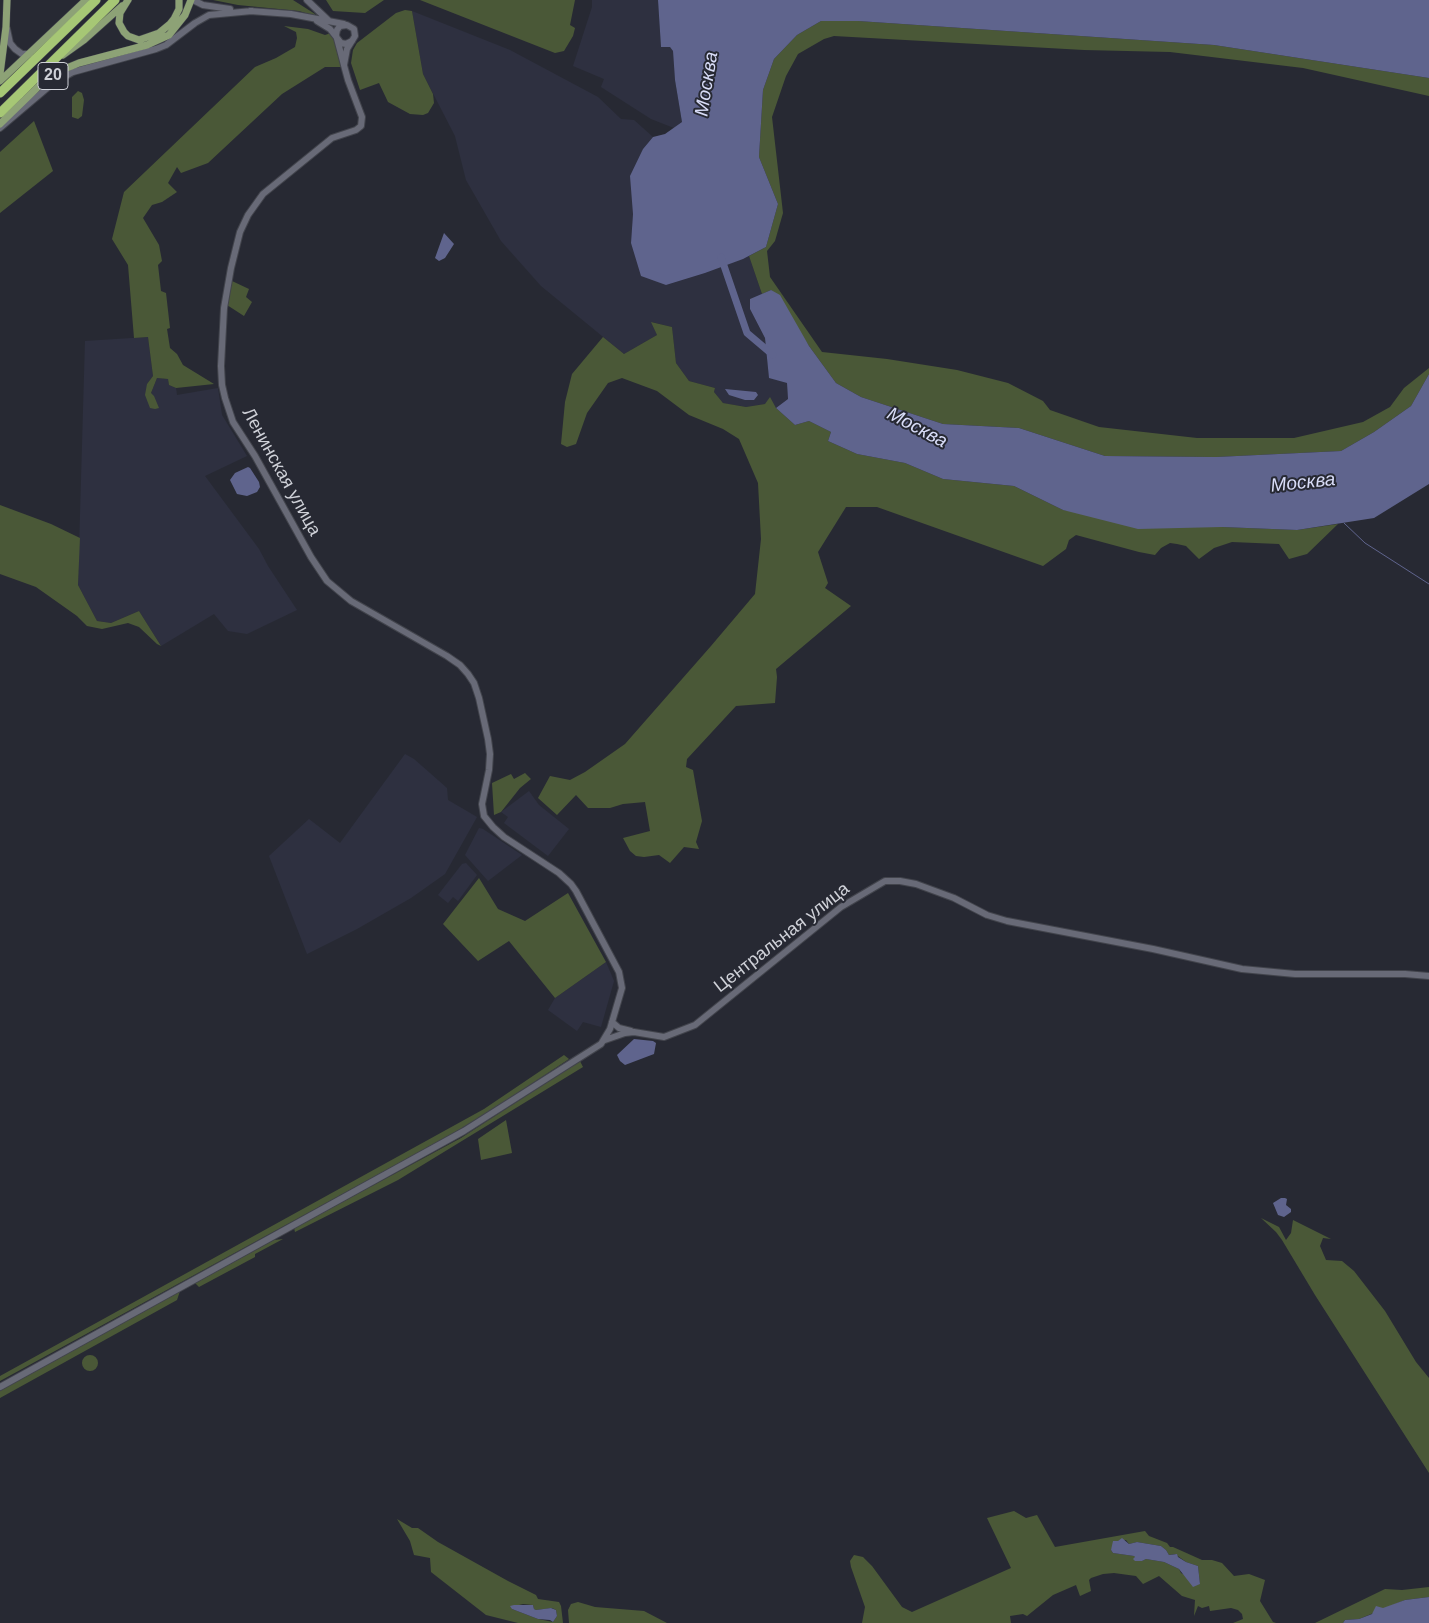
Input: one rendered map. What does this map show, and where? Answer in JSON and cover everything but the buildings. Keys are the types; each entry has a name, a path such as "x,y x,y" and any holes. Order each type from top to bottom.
{"highway":[{"path":"0,93 96,0"},
{"path":"0,113 115,0"}],"main road":[{"path":"0,74 6,27 6,0"},
{"path":"0,81 86,0"},
{"path":"56,58 84,40 128,0"},
{"path":"128,0 120,13 119,23 128,36 139,40 152,36 170,24 179,9 179,0"},
{"name":"20","path":"0,124 39,86 62,70 79,63 150,44 163,38 175,30 186,15 192,0"}],"street":[{"path":"192,0 204,5 348,24 355,31 355,36 347,49 344,65"},
{"path":"307,0 330,22"},
{"path":"0,128 52,84 73,72 156,50 166,45 196,22 210,15 252,11"},
{"path":"306,17 325,26 344,44 353,41"},
{"path":"344,65 336,32 342,25 348,24"},
{"path":"6,27 12,46 22,54 30,54"},
{"name":"Ленинская улица","path":"344,65 362,117 361,126 356,130 332,138 263,194 248,215 240,232 230,268 224,308 222,385 233,422 326,581 351,601 460,665 474,683 490,754 482,812 492,827 559,874 576,891 619,972 622,988 612,1022"},
{"name":"Центральная улица","path":"0,1387 464,1131 605,1040 624,1033 634,1032 664,1037 694,1025 841,907 885,881 916,884 954,898 987,915 1007,921 1153,949 1242,969 1295,974 1405,974 1429,976"},
{"path":"605,1040 612,1022 619,1028 634,1032"}],"shaded area":[{"path":"592,0 658,0 661,47 670,47 673,51 675,80 682,122 674,128 651,119 601,87 604,79 573,66 592,7"},
{"path":"412,11 510,50 598,97 621,119 634,120 653,137 643,149 633,214 631,243 666,285 705,273 749,256 762,294 750,299 750,309 765,338 769,377 787,383 788,399 776,408 765,404 746,407 723,403 714,392 715,388 689,381 676,363 672,327 652,322 657,335 624,354 541,286 501,241 466,180 455,136 423,74"},
{"path":"148,337 153,376 147,384 151,393 157,378 168,379 169,385 176,388 177,395 218,388 222,415 247,456 205,476 259,549 297,610 247,634 228,631 214,614 161,646 139,611 111,623 97,621 78,585 85,341"},
{"path":"405,754 414,759 447,788 448,800 477,817 445,874 411,898 357,929 307,954 269,856 309,819 340,843"},
{"path":"529,791 539,805 569,829 548,856 504,823 508,817 501,812"},
{"path":"479,828 522,855 488,881 465,855"},
{"path":"466,863 477,875 458,901 453,897 448,903 438,895 462,864"},
{"path":"606,962 614,981 601,1027 583,1022 577,1031 548,1010 555,998"}],"green space":[{"path":"213,0 293,0 315,14 315,16 299,11 238,5"},
{"path":"326,0 384,0 365,13 333,11"},
{"path":"420,0 575,0 570,25 575,28 573,36 564,51 555,53"},
{"path":"405,10 412,11 423,74 433,94 434,103 428,113 423,115 410,114 388,102 379,83 360,90 351,63 353,50 357,43 396,13"},
{"path":"821,21 858,21 1214,45 1429,78 1429,96 1303,68 1170,52 1084,50 834,36 824,39 798,54 786,76 772,117 783,213 775,241 767,251 770,277 822,352 887,359 957,370 1008,383 1043,401 1050,410 1099,427 1197,438 1294,438 1363,422 1390,407 1404,388 1429,368 1429,374 1411,406 1374,432 1341,451 1216,457 1105,456 1019,428 943,424 861,397 836,383 771,290 762,294 749,256 766,247 778,204 759,157 763,90 774,59 797,35"},
{"path":"284,26 308,29 325,35 331,33 340,55 341,67 325,67 282,94 208,163 181,173 177,167 168,183 177,192 162,202 152,205 143,218 159,245 162,261 158,265 161,291 166,293 170,328 167,329 170,348 177,354 183,365 214,384 176,388 169,385 168,379 157,378 151,393 159,408 150,408 145,395 147,384 153,376 148,337 134,338 128,265 112,239 124,192 255,67 295,47 296,32"},
{"path":"78,91 82,93 84,100 82,116 78,119 72,117 72,97"},
{"path":"34,121 53,171 0,213 0,152"},
{"path":"232,281 249,289 246,297 252,302 244,316 227,305"},
{"path":"651,322 672,327 676,363 689,381 715,388 714,392 723,403 746,407 765,404 770,397 776,408 795,425 809,421 831,432 828,441 857,454 905,463 943,479 1014,486 1063,510 1222,527 1297,530 1338,524 1307,554 1289,559 1279,544 1232,542 1214,548 1199,559 1186,546 1177,544 1170,543 1161,548 1155,555 1076,535 1069,540 1066,549 1043,566 877,507 846,507 818,552 828,583 825,588 851,606 776,669 775,703 736,706 687,759 686,767 693,770 702,821 696,842 699,849 684,847 670,863 659,855 636,856 630,851 623,838 650,831 645,802 623,804 610,808 588,808 576,795 557,815 538,798 550,776 570,780 585,772 625,744 711,646 755,594 761,539 758,483 739,439 723,429 689,415 657,391 622,378 608,383 587,413 576,444 567,447 561,444 565,402 572,374 603,337 624,354 657,335"},
{"path":"0,505 51,524 80,538 78,585 97,621 111,623 139,611 161,646 139,627 128,623 102,629 87,626 77,616 36,587 0,574"},
{"path":"525,773 531,779 520,788 501,812 494,815 492,783 511,774 514,779"},
{"path":"479,878 498,909 525,921 568,893 606,962 555,998 509,941 478,961 443,924"},
{"path":"564,1055 569,1059 447,1137 0,1381 0,1376 484,1109"},
{"path":"580,1061 583,1067 398,1180 295,1232 294,1228 461,1138"},
{"path":"506,1120 512,1153 481,1160 478,1139"},
{"path":"1261,1218 1279,1227 1286,1240 1291,1233 1293,1220 1331,1239 1323,1238 1320,1246 1326,1260 1342,1261 1354,1271 1385,1311 1416,1362 1429,1378 1429,1473 1282,1240"},
{"path":"283,1239 255,1254 255,1257 199,1287 195,1283 274,1240"},
{"path":"180,1291 177,1300 0,1398 0,1390"},
{"path":"90,1355 96,1357 98,1363 96,1369 90,1371 84,1369 82,1363 84,1357"},
{"path":"1014,1511 1026,1518 1037,1515 1055,1547 1145,1531 1149,1536 1167,1543 1170,1547 1202,1560 1222,1563 1234,1576 1249,1574 1265,1580 1260,1601 1273,1622 1276,1623 1233,1623 1243,1619 1242,1614 1238,1610 1231,1608 1210,1611 1209,1606 1202,1608 1198,1606 1194,1616 1195,1600 1182,1596 1159,1576 1143,1584 1136,1576 1114,1573 1091,1578 1089,1580 1091,1591 1080,1596 1076,1585 1053,1595 1027,1616 1023,1614 1010,1616 1011,1623 862,1623 865,1607 851,1567 850,1561 854,1555 863,1557 872,1566 902,1607 912,1612 1011,1568 987,1518","holes":["1126,1540 1129,1544 1137,1542 1161,1546 1169,1555 1175,1554 1186,1562 1198,1566 1200,1584 1181,1573 1179,1569 1164,1562 1146,1559 1142,1561 1134,1556 1113,1553 1111,1550 1118,1541"]},
{"path":"397,1519 412,1528 418,1528 438,1542 536,1595 538,1599 559,1602 563,1623 518,1623 486,1615 431,1572 430,1558 414,1555 410,1541","holes":["523,1604 533,1605 536,1610 552,1608 556,1610 557,1616 553,1622 538,1619 512,1609"]},
{"path":"1429,1587 1429,1597 1405,1600 1359,1619 1345,1620 1343,1623 1315,1623 1385,1589 1402,1590"},
{"path":"578,1602 595,1607 644,1611 667,1623 569,1623 568,1610 571,1604"}],"water":[{"path":"658,0 1429,0 1429,78 1214,45 858,21 821,21 797,35 774,59 763,90 759,157 778,204 766,247 743,259 666,285 641,276 631,243 633,214 630,176 643,149 653,137 665,134 682,122 675,80 673,51 670,47 661,47"},
{"path":"444,233 454,244 445,258 439,261 435,258"},
{"path":"771,290 780,295 809,346 836,383 861,397 943,424 1019,428 1105,456 1216,457 1341,451 1374,432 1411,406 1429,374 1429,484 1374,518 1297,530 1222,527 1138,529 1063,510 1014,486 943,479 905,463 857,454 828,441 831,432 809,421 795,425 776,408 788,399 787,383 769,378 765,338 750,309 750,299"},
{"path":"725,389 756,392 758,395 754,400 745,400 729,395"},
{"path":"248,467 259,482 260,487 257,492 247,496 237,494 230,480 235,473"},
{"path":"634,1039 656,1043 654,1054 625,1065 617,1055"},
{"path":"1281,1198 1287,1199 1286,1205 1291,1209 1291,1212 1284,1217 1278,1215 1273,1203"},
{"path":"1122,1538 1129,1544 1137,1542 1161,1546 1169,1555 1177,1554 1178,1557 1186,1562 1198,1566 1200,1584 1193,1587 1179,1569 1164,1562 1146,1559 1135,1561 1133,1559 1134,1556 1113,1553 1111,1550 1113,1541 1118,1541"},
{"path":"1429,1597 1429,1623 1343,1623 1345,1620 1359,1619 1372,1614 1376,1606 1383,1608 1405,1600"},
{"path":"533,1605 536,1610 551,1608 556,1610 557,1616 553,1622 538,1619 512,1609 510,1606"}],"waterway":[{"name":"Москва","path":"721,257 747,333 773,355"},
{"path":"1344,523 1365,543 1429,584"}]}
